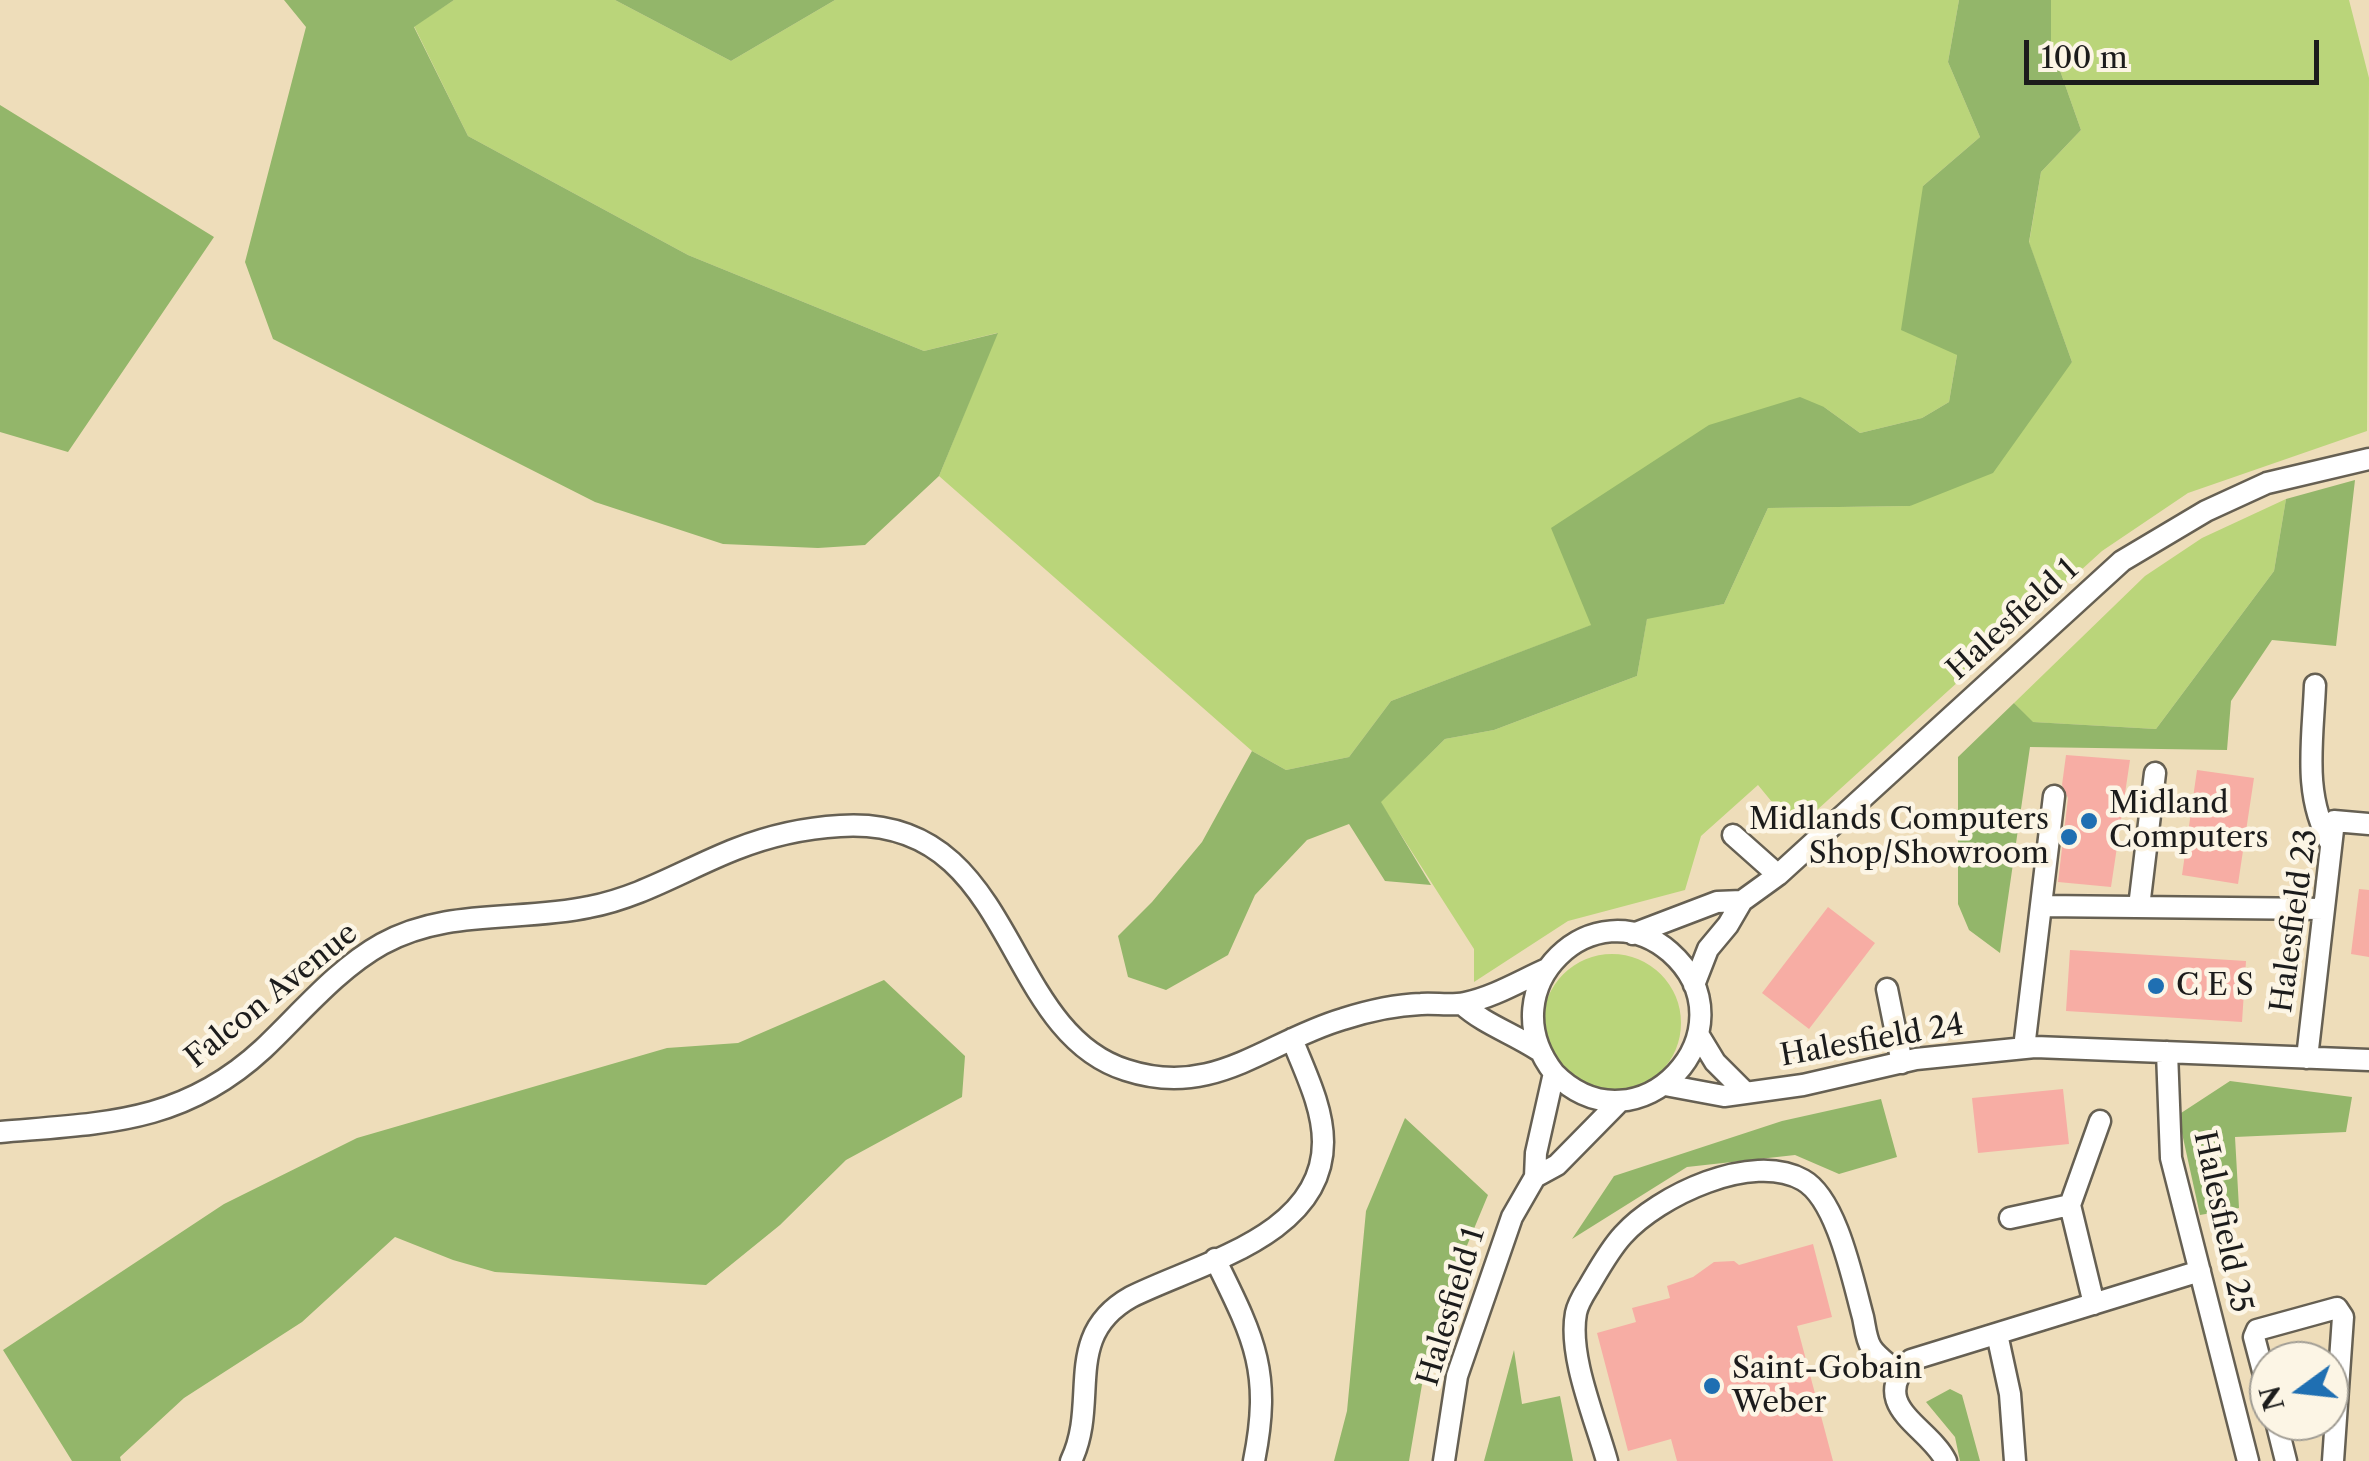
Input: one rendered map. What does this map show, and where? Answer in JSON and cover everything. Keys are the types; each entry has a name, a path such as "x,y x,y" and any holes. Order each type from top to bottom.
{"street":[{"name":"Halesfield 1","path":"1694,985 1708,949 1728,926 1742,901 1778,875 2122,561 2194,517 2267,484 2369,459"},
{"path":"2315,684 2313,801 2331,844"},
{"path":"2139,907 2156,773"},
{"path":"2024,1048 2054,796"},
{"name":"Halesfield 23","path":"2308,1058 2334,820 2369,824"},
{"name":"Falcon Avenue","path":"0,1132 130,1119 186,1102 252,1060 346,968 406,932 464,917 589,907 638,894 751,843 804,830 842,826 908,834 922,838 945,854 978,894 1063,1025 1111,1064 1146,1075 1183,1080 1240,1066 1331,1022 1374,1010 1462,1004 1547,969"},
{"path":"1734,835 1778,875"},
{"name":"Halesfield 1","path":"1547,969 1566,949 1591,936 1632,934 1718,902 1742,901"},
{"path":"2042,906 2324,909"},
{"path":"1632,934 1670,953 1694,985 1698,1034 1683,1068 1665,1085"},
{"path":"1547,969 1532,1009 1538,1050 1554,1073 1583,1095 1620,1101"},
{"path":"1887,989 1902,1063"},
{"path":"1462,1004 1480,1020 1507,1030 1538,1050"},
{"name":"Halesfield 24","path":"1698,1034 1715,1062 1746,1093"},
{"path":"1071,1461 1084,1425 1085,1358 1101,1319 1130,1296 1214,1259 1286,1220 1304,1204 1316,1183 1323,1140 1318,1110 1292,1040"},
{"name":"Halesfield 24","path":"1665,1085 1724,1096 1804,1085 1902,1063 2024,1048 2369,1060"},
{"name":"Halesfield 25","path":"2166,1052 2171,1158 2248,1461"},
{"name":"Halesfield 1","path":"1444,1461 1457,1376 1512,1218 1535,1177 1536,1153 1554,1073"},
{"name":"Halesfield 1","path":"1535,1177 1557,1165 1620,1101 1644,1096 1665,1085"},
{"path":"2094,1304 2070,1205 2100,1121"},
{"path":"1606,1461 1573,1338 1577,1308 1623,1235 1648,1212 1716,1179 1745,1172 1776,1171 1804,1180 1822,1200 1835,1227 1871,1347 1898,1373"},
{"path":"2010,1218 2070,1205"},
{"path":"1214,1259 1241,1314 1261,1370 1263,1412 1254,1461"},
{"path":"1946,1461 1940,1449 1909,1422 1899,1406 1898,1373 1911,1360 2200,1271"},
{"path":"2255,1341 2257,1330 2336,1308 2344,1317 2342,1341"},
{"path":"1998,1334 2010,1394 2015,1461"}],"green space":[{"path":"284,0 454,0 414,27 468,136 688,255 924,351 998,333 939,476 865,545 818,548 723,544 595,502 273,339 245,262 306,27"},
{"path":"454,0 615,0 731,61 835,0 1959,0 1948,62 1980,137 1923,186 1957,355 1949,402 1922,418 1860,433 1824,407 1592,625 1391,701 1349,757 1286,770 1252,751 939,476 997,333 924,351 688,255 468,136 414,26"},
{"path":"615,0 835,0 731,61"},
{"path":"1959,0 2051,0 2051,45 2081,130 2041,172 2029,242 2072,362 1993,473 1910,506 1768,508 1724,604 1647,619 1637,676 1494,730 1445,739 1381,802 1431,885 1385,881 1349,824 1307,840 1255,895 1228,955 1166,990 1128,977 1118,936 1202,842 1252,751 1286,770 1349,757 1391,701 1591,625 1551,528 1709,425 1800,397 1824,407 1860,433 1922,418 1949,402 1957,355 1901,330 1923,186 1980,137 1948,62"},
{"path":"2051,0 2349,0 2369,78 2367,431 2188,493 2102,551 1795,830 1758,785 1701,836 1685,890 1568,921 1474,982 1474,949 1380,802 1445,739 1494,730 1637,676 1647,618 1724,604 1768,508 1910,506 2072,362 2029,243 2041,172 2081,130 2051,45"},
{"path":"0,105 214,237 68,452 0,432"},
{"path":"2355,480 2336,646 2272,640 2231,701 2227,750 2030,747 2000,953 1969,930 1958,904 1958,757 2014,703 2033,722 2156,729 2274,571 2286,499"},
{"path":"2286,499 2274,571 2156,729 2032,722 2014,703 2145,576 2202,538"},
{"path":"1612,954 1638,960 1661,974 1675,997 1681,1023 1675,1049 1661,1072 1638,1086 1612,1092 1586,1086 1563,1072 1549,1049 1543,1023 1549,997 1563,974 1586,960"},
{"path":"884,980 965,1056 962,1097 846,1160 780,1225 706,1285 495,1272 395,1237 302,1322 184,1398 120,1457 121,1461 72,1461 3,1350 224,1204 357,1138 667,1048 738,1043"},
{"path":"2230,1081 2352,1097 2346,1132 2235,1137 2239,1208 2200,1215 2178,1115"},
{"path":"1881,1099 1897,1157 1839,1174 1795,1155 1687,1167 1572,1239 1614,1176 1782,1121"},
{"path":"1405,1118 1488,1195 1427,1355 1409,1461 1334,1461 1347,1411 1366,1211"},
{"path":"1514,1350 1522,1404 1560,1396 1573,1461 1484,1461"},
{"path":"1950,1389 1962,1395 1980,1461 1960,1461 1955,1437 1926,1402"}],"building":[{"name":"Midland Computers","path":"2066,755 2130,760 2111,887 2058,882 2068,798 2062,785"},
{"path":"2197,770 2254,778 2238,884 2182,875"},
{"path":"2359,889 2369,890 2369,957 2351,954"},
{"path":"1828,907 1875,943 1809,1029 1762,993"},
{"name":"C E S","path":"2070,950 2246,961 2242,1022 2066,1011"},
{"path":"2063,1089 2069,1144 1978,1153 1972,1098"},
{"name":"Saint-Gobain Weber","path":"1813,1244 1832,1317 1797,1326 1833,1461 1677,1461 1671,1439 1628,1451 1597,1333 1636,1322 1632,1308 1670,1298 1667,1286 1693,1277 1714,1262 1734,1261 1739,1265"}],"place":[{"name":"Midland Computers","path":"2089,821"},
{"name":"Midlands Computers Shop/Showroom","path":"2069,837"},
{"name":"C E S","path":"2156,986"},
{"name":"Saint-Gobain Weber","path":"1712,1386"}]}
